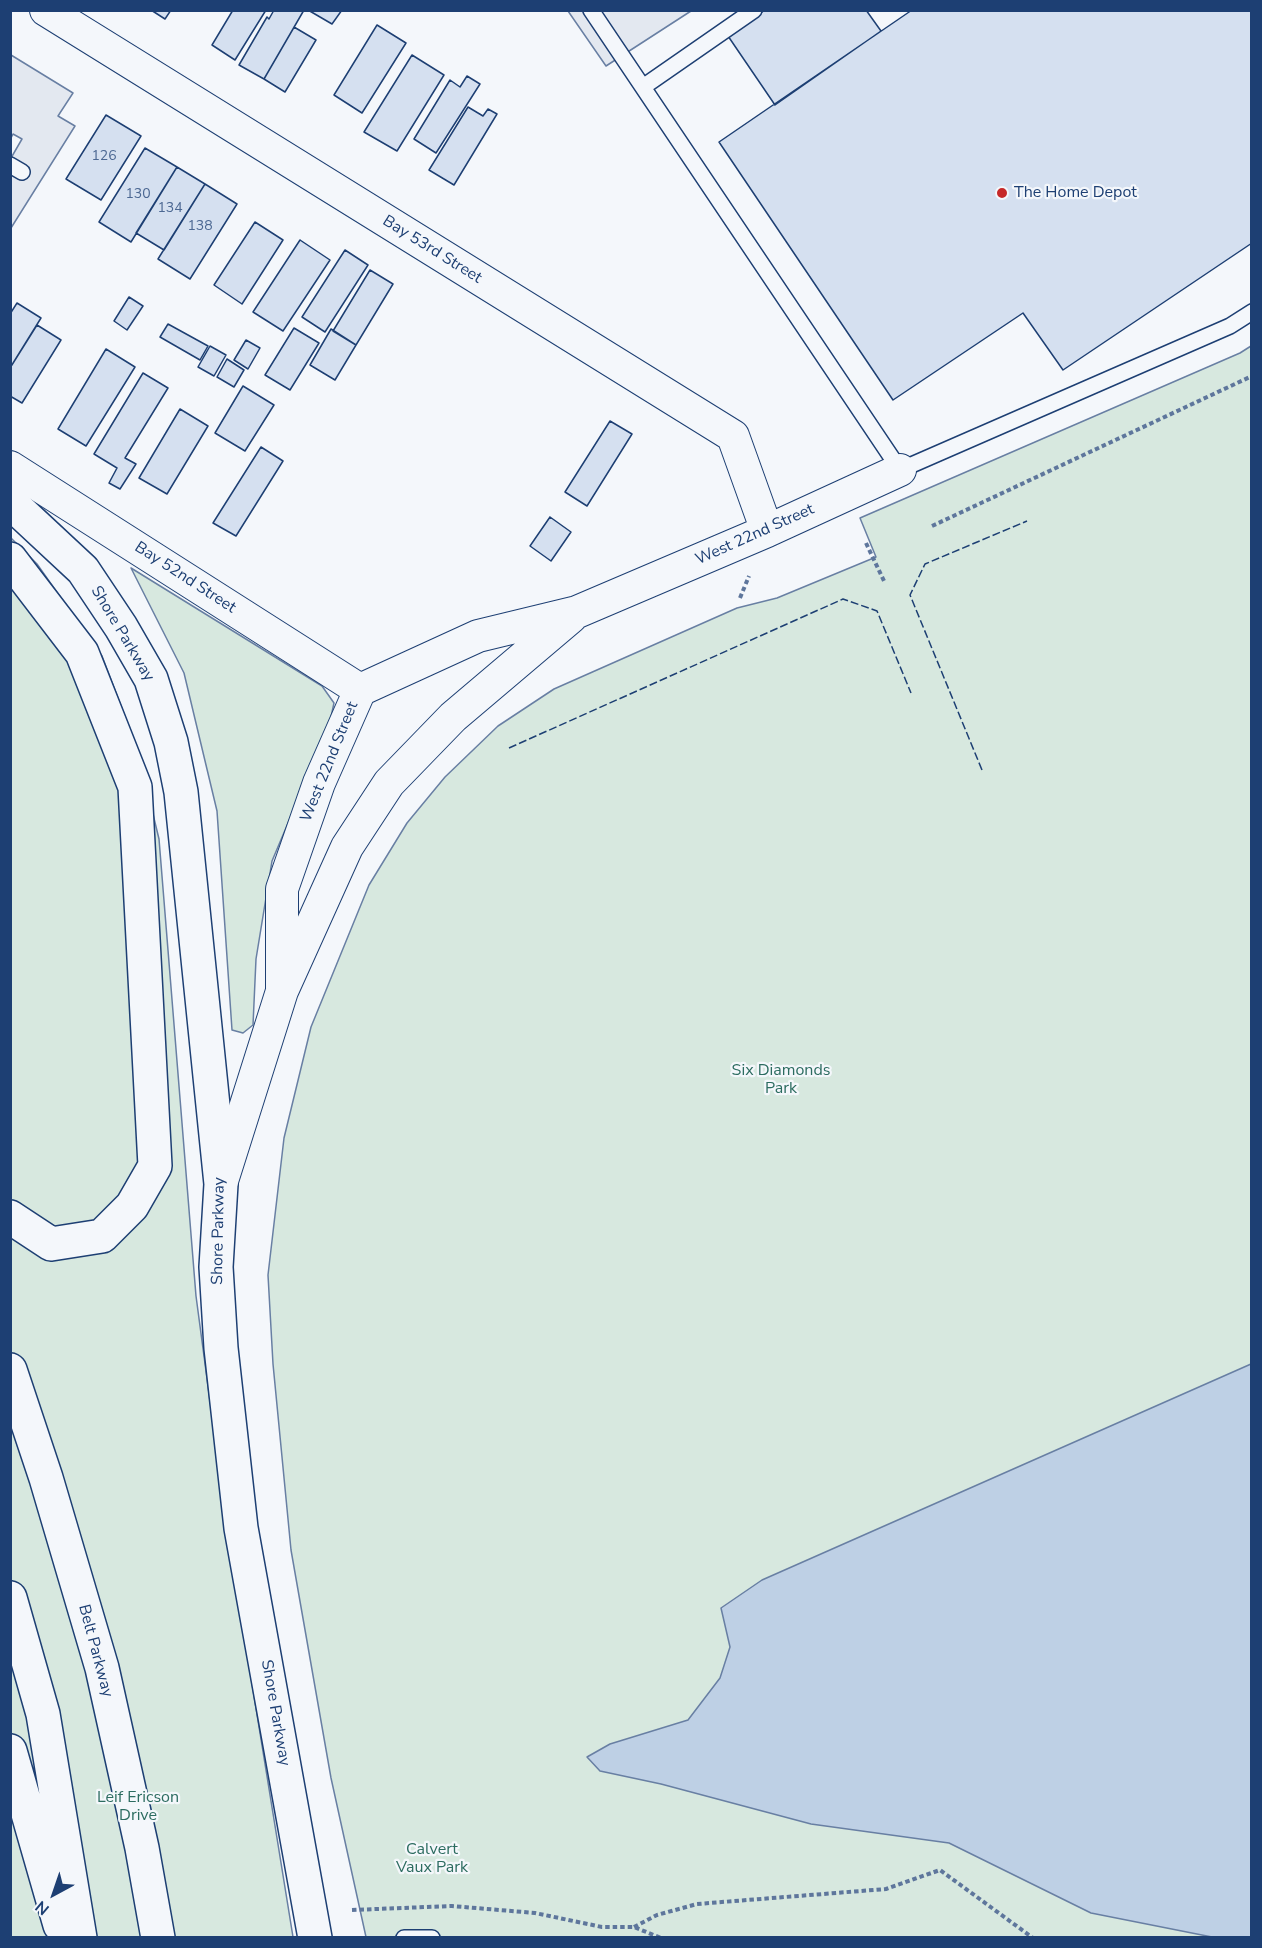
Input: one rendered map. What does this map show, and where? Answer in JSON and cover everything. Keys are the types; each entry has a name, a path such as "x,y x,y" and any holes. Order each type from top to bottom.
{"main road":[{"name":"Shore Parkway","path":"10,502 83,570 121,627 151,680 171,742 181,792 221,1184 216,1267 220,1348 241,1528 315,1938"},
{"path":"10,559 82,653 135,787 154,1166 132,1206 102,1236 51,1244 10,1217"},
{"name":"Belt Parkway","path":"10,1370 46,1478 102,1668 142,1848 158,1938"},
{"path":"10,1598 43,1714 80,1938"},
{"path":"10,1751 63,1938"}],"street":[{"name":"Bay 53rd Street","path":"46,10 733,436 767,531"},
{"name":"Bay 52nd Street","path":"10,467 360,690"},
{"name":"West 22nd Street","path":"282,991 282,890 319,783 360,690 477,636 577,612 767,531 900,470"},
{"name":"West 22nd Street","path":"221,1184 282,991 347,847 389,783 453,717 577,612"}],"lane":[{"path":"591,10 900,470 1230,326 1251,312"},
{"path":"643,87 754,10"},
{"path":"404,1938 432,1938"}],"path":[{"path":"932,526 1251,376"},
{"path":"866,543 884,581"},
{"path":"634,1927 657,1915 697,1904 886,1889 939,1870 1033,1938"},
{"path":"352,1910 452,1906 535,1913 602,1927 634,1927 661,1938"}],"green space":[{"name":"Six Diamonds Park","path":"1251,346 1251,1937 366,1937 331,1778 291,1550 273,1364 268,1275 284,1138 311,1027 369,885 407,823 445,777 498,726 554,689 737,608 777,598 876,557 860,518 1240,353"},
{"name":"Leif Ericson Drive","path":"11,538 37,564 102,656 137,748 159,839 196,1296 227,1529 293,1937 11,1937"},
{"path":"131,568 322,686 334,703 329,726 272,861 256,959 253,1025 243,1033 232,1030 217,811 184,673"}],"shaded area":[{"path":"568,11 691,11 606,66"},
{"path":"11,55 73,93 58,116 75,126 11,228 11,158 22,139 13,134 11,138"}],"water":[{"path":"1251,1364 1251,1937 1212,1937 1091,1913 949,1843 811,1824 661,1784 600,1771 587,1757 610,1744 688,1720 720,1678 730,1647 721,1608 762,1580"}],"building":[{"path":"151,10 171,10 165,19"},
{"path":"233,10 266,10 235,60 212,45"},
{"path":"274,10 304,10 264,79 239,65 267,17 269,19"},
{"path":"308,10 342,10 332,24"},
{"path":"765,10 866,10 881,31 775,105 728,36"},
{"name":"The Home Depot","path":"912,10 1252,10 1252,243 1063,370 1023,313 893,400 719,142"},
{"path":"377,25 406,43 362,113 334,95"},
{"path":"294,27 316,40 285,92 264,79"},
{"path":"412,55 444,75 397,151 364,132"},
{"path":"467,76 480,84 436,153 414,139 450,80 460,87"},
{"path":"468,107 483,116 488,109 497,114 454,185 429,170"},
{"path":"106,115 141,136 101,200 66,179"},
{"path":"145,148 177,167 131,242 99,222"},
{"path":"177,167 205,184 164,250 136,233"},
{"path":"205,184 237,204 190,279 158,259"},
{"path":"255,222 283,240 242,304 214,285"},
{"path":"300,240 330,260 283,331 253,312"},
{"path":"345,250 368,265 325,332 302,317"},
{"path":"370,270 393,284 356,345 333,331"},
{"path":"129,297 143,306 127,330 114,321"},
{"path":"17,303 41,318 10,368 10,314"},
{"path":"168,324 208,346 200,360 160,337"},
{"path":"37,325 61,340 22,403 10,396 10,368"},
{"path":"294,328 319,343 290,390 265,375"},
{"path":"331,329 356,345 335,380 310,365"},
{"path":"246,340 260,348 248,369 234,360"},
{"path":"210,346 226,355 214,376 198,367"},
{"path":"106,349 135,367 86,446 58,429"},
{"path":"227,359 244,370 234,387 217,377"},
{"path":"143,373 168,388 125,458 136,464 120,489 109,483 117,468 94,454"},
{"path":"243,386 274,405 245,451 215,433"},
{"path":"180,409 208,426 167,494 139,478"},
{"path":"610,421 632,434 587,506 565,492"},
{"path":"261,447 283,461 236,536 213,523"},
{"path":"550,517 571,532 551,561 530,546"}],"fence":[{"path":"982,770 910,595 925,564 1027,521"},
{"path":"509,748 843,599 877,611 911,693"}],"place":[{"name":"The Home Depot","path":"1002,193"}],"park label":[{"name":"Calvert Vaux Park","path":"432,1859"}]}
